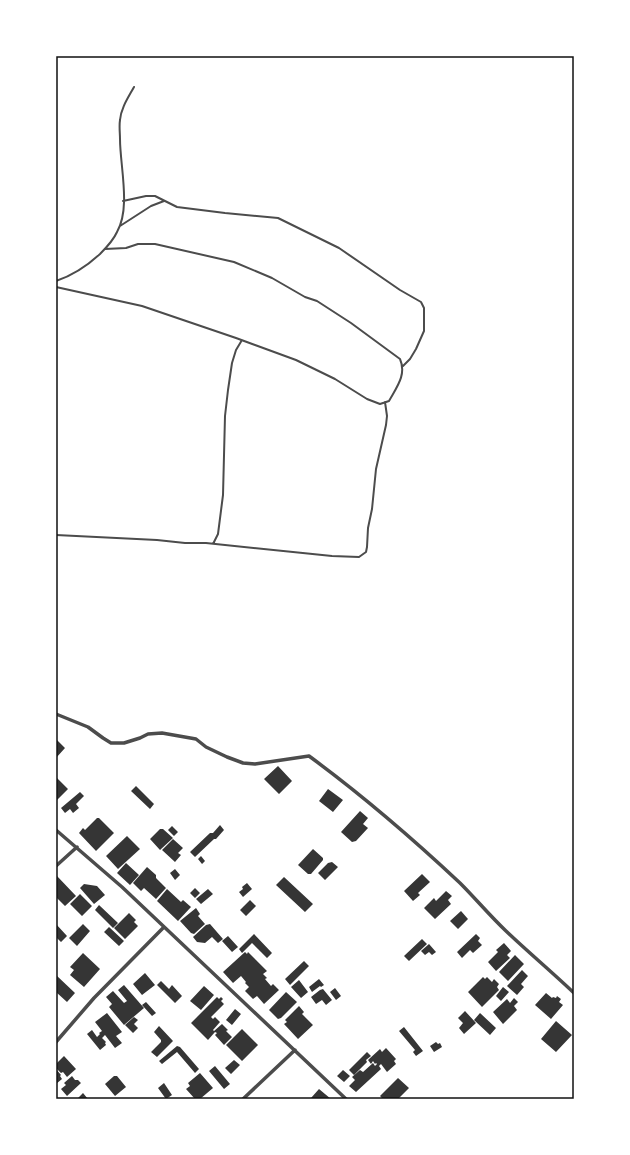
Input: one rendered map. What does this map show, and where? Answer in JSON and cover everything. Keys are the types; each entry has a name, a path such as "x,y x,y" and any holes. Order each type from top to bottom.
{"street":[{"path":"56,714 88,727 111,743 124,743 148,734 162,733 196,739 206,747 243,763 255,764 309,756 413,841 460,884 506,931 574,992"},
{"path":"56,830 122,887 346,1099"},
{"path":"56,866 77,847"},
{"path":"56,1042 94,998 164,927"},
{"path":"243,1099 295,1050"}],"lane":[{"path":"56,281 72,274 95,258 109,245 118,231 123,215 124,201 119,121 122,108 134,86"},
{"path":"124,201 146,196 155,196 177,207 278,218 339,248 420,302 424,308 424,331 410,359 403,366"},
{"path":"119,227 151,206 164,201"},
{"path":"56,287 142,306 242,340 296,360 335,379 367,399 380,404 388,401 402,375 403,366 400,359 387,349 317,301 305,297 272,278 234,262 155,244 138,244 126,248 105,249"},
{"path":"213,544 218,534 223,495 225,416 228,390 232,363 236,350 242,340"},
{"path":"56,535 206,543 332,556 352,557 362,555 366,552 367,547 376,469 386,425 387,416 385,402"}],"building":[{"path":"56,739 65,748 56,758"},
{"path":"278,766 292,781 279,794 264,779"},
{"path":"57,778 68,789 56,801 56,779"},
{"path":"136,786 154,804 150,809 131,791"},
{"path":"328,789 343,800 333,812 319,801"},
{"path":"80,792 84,796 76,804 79,808 73,813 70,809 65,813 61,808"},
{"path":"360,811 368,818 363,824 368,828 356,841 352,842 341,832"},
{"path":"97,818 99,818 114,833 96,851 79,833 83,828 85,830"},
{"path":"220,825 224,830 195,857 190,852 210,833 213,833"},
{"path":"172,826 178,832 174,836 168,830"},
{"path":"160,829 163,829 173,838 160,850 150,839"},
{"path":"127,836 140,849 118,869 106,856"},
{"path":"173,839 183,848 178,853 181,855 175,862 162,850"},
{"path":"313,849 323,858 323,860 311,874 308,874 298,865"},
{"path":"201,856 205,861 202,864 198,859"},
{"path":"332,862 338,867 325,880 318,873 328,863"},
{"path":"126,863 139,875 130,885 117,873"},
{"path":"147,867 156,875 156,878 166,888 156,899 144,888 141,891 133,883"},
{"path":"175,869 180,875 175,880 170,873"},
{"path":"422,874 430,882 418,893 420,895 413,901 404,891"},
{"path":"57,876 76,896 65,906 56,897"},
{"path":"284,877 313,904 305,912 276,885"},
{"path":"247,883 252,889 243,897 239,892"},
{"path":"84,884 97,886 105,895 94,904 80,888"},
{"path":"195,888 200,893 195,898 190,893"},
{"path":"167,889 181,902 183,900 191,907 178,921 157,901"},
{"path":"208,889 213,894 201,904 196,899"},
{"path":"446,891 452,896 448,900 451,904 435,919 424,908 434,898 436,901"},
{"path":"80,894 92,906 82,916 70,904"},
{"path":"250,900 256,906 246,916 240,910"},
{"path":"99,905 118,923 113,928 95,910"},
{"path":"196,908 200,914 198,916 205,924 194,934 191,933 180,921"},
{"path":"461,911 468,919 458,929 450,921"},
{"path":"129,913 136,920 134,922 138,926 125,939 114,928"},
{"path":"56,924 67,936 61,942 56,937"},
{"path":"83,924 90,931 77,946 69,938"},
{"path":"210,924 223,939 218,943 212,937 205,943 197,942 193,937 206,925"},
{"path":"109,927 124,941 119,946 104,932"},
{"path":"254,934 272,953 267,958 252,943 242,953 239,949"},
{"path":"476,934 480,938 478,941 482,945 473,953 470,950 462,958 457,952"},
{"path":"228,936 238,947 232,952 222,941"},
{"path":"422,939 427,944 409,961 404,956"},
{"path":"504,943 511,951 507,955 510,958 496,971 488,962 498,952 496,950"},
{"path":"429,944 436,952 432,955 429,952 425,955 421,951"},
{"path":"245,952 247,954 248,952 267,971 263,974 267,978 265,979 271,986 273,984 279,990 264,1004 257,996 253,999 245,991 249,987 241,976 233,983 223,972"},
{"path":"83,953 100,969 84,987 70,975 74,970 70,967"},
{"path":"515,955 524,964 508,981 499,972"},
{"path":"304,961 309,966 290,985 285,979"},
{"path":"522,970 528,976 521,984 524,987 517,995 507,986"},
{"path":"145,973 155,985 142,995 133,984"},
{"path":"56,975 75,993 67,1002 56,992"},
{"path":"483,977 485,979 487,977 492,982 494,979 499,984 497,987 499,990 482,1007 468,992"},
{"path":"319,979 324,985 312,992 309,987"},
{"path":"299,980 308,992 301,998 291,987"},
{"path":"161,981 169,989 172,985 182,996 175,1003 157,985"},
{"path":"124,985 144,1008 124,1025 109,1007 112,1004 106,997 113,991 124,1003 127,1001 118,990"},
{"path":"204,986 214,995 201,1010 190,1001"},
{"path":"503,987 509,992 501,1001 496,996"},
{"path":"335,988 341,996 336,1000 330,992"},
{"path":"323,989 332,1000 326,1005 322,1000 316,1004 311,997"},
{"path":"286,992 297,1002 281,1018 278,1019 269,1010"},
{"path":"546,993 552,998 556,998 557,996 561,999 559,1002 563,1005 551,1019 535,1005"},
{"path":"217,997 219,999 221,997 223,999 221,1001 224,1004 211,1017 213,1019 215,1017 220,1022 213,1030 214,1031 222,1024 232,1037 224,1045 215,1035 217,1033 215,1032 208,1040 191,1023"},
{"path":"514,998 518,1002 514,1006 517,1010 503,1024 493,1012 507,999 510,1003"},
{"path":"146,1002 156,1013 152,1016 142,1005"},
{"path":"299,1006 304,1012 302,1014 313,1025 298,1039 284,1024 287,1022 285,1020"},
{"path":"235,1009 241,1014 232,1025 226,1020"},
{"path":"465,1011 476,1023 464,1034 459,1028 463,1023 458,1018"},
{"path":"107,1013 122,1032 116,1036 122,1043 115,1048 105,1035 102,1038 106,1042 106,1045 100,1050 87,1034 92,1030 97,1037 100,1034 99,1033 102,1031 95,1022"},
{"path":"480,1013 496,1028 490,1035 474,1020"},
{"path":"134,1017 138,1020 134,1024 138,1028 133,1033 125,1025"},
{"path":"556,1021 572,1035 556,1052 541,1039"},
{"path":"159,1026 173,1041 157,1057 151,1052 161,1042 154,1032"},
{"path":"404,1027 423,1051 416,1056 413,1052 415,1050 399,1031"},
{"path":"242,1029 258,1045 242,1061 226,1045"},
{"path":"436,1042 438,1044 440,1043 442,1047 434,1052 430,1046"},
{"path":"177,1046 180,1047 199,1069 195,1073 177,1052 162,1064 159,1061"},
{"path":"386,1048 396,1059 394,1061 396,1064 387,1072 381,1064 379,1066 381,1069 356,1092 349,1086 355,1080 352,1077 360,1070 363,1072 373,1063 375,1066 377,1064 376,1063 375,1064 373,1061 371,1064 368,1060 380,1049 382,1052"},
{"path":"367,1052 371,1056 354,1075 349,1070"},
{"path":"64,1056 76,1069 67,1077 63,1072 61,1073 56,1068 56,1064"},
{"path":"234,1060 240,1065 231,1074 225,1068"},
{"path":"215,1066 230,1084 224,1089 209,1071"},
{"path":"56,1069 61,1075 60,1076 62,1079 56,1084"},
{"path":"343,1070 350,1076 344,1082 337,1076"},
{"path":"200,1073 213,1088 200,1099 195,1099 186,1089 190,1086 188,1083"},
{"path":"72,1076 75,1080 78,1080 81,1083 67,1096 61,1089 66,1085 64,1083"},
{"path":"114,1076 117,1076 126,1087 115,1096 105,1084"},
{"path":"398,1078 409,1088 398,1099 383,1099 380,1096"},
{"path":"164,1083 172,1095 166,1099 158,1088"},
{"path":"319,1089 331,1099 311,1098"},
{"path":"83,1093 88,1099 77,1099"}]}
